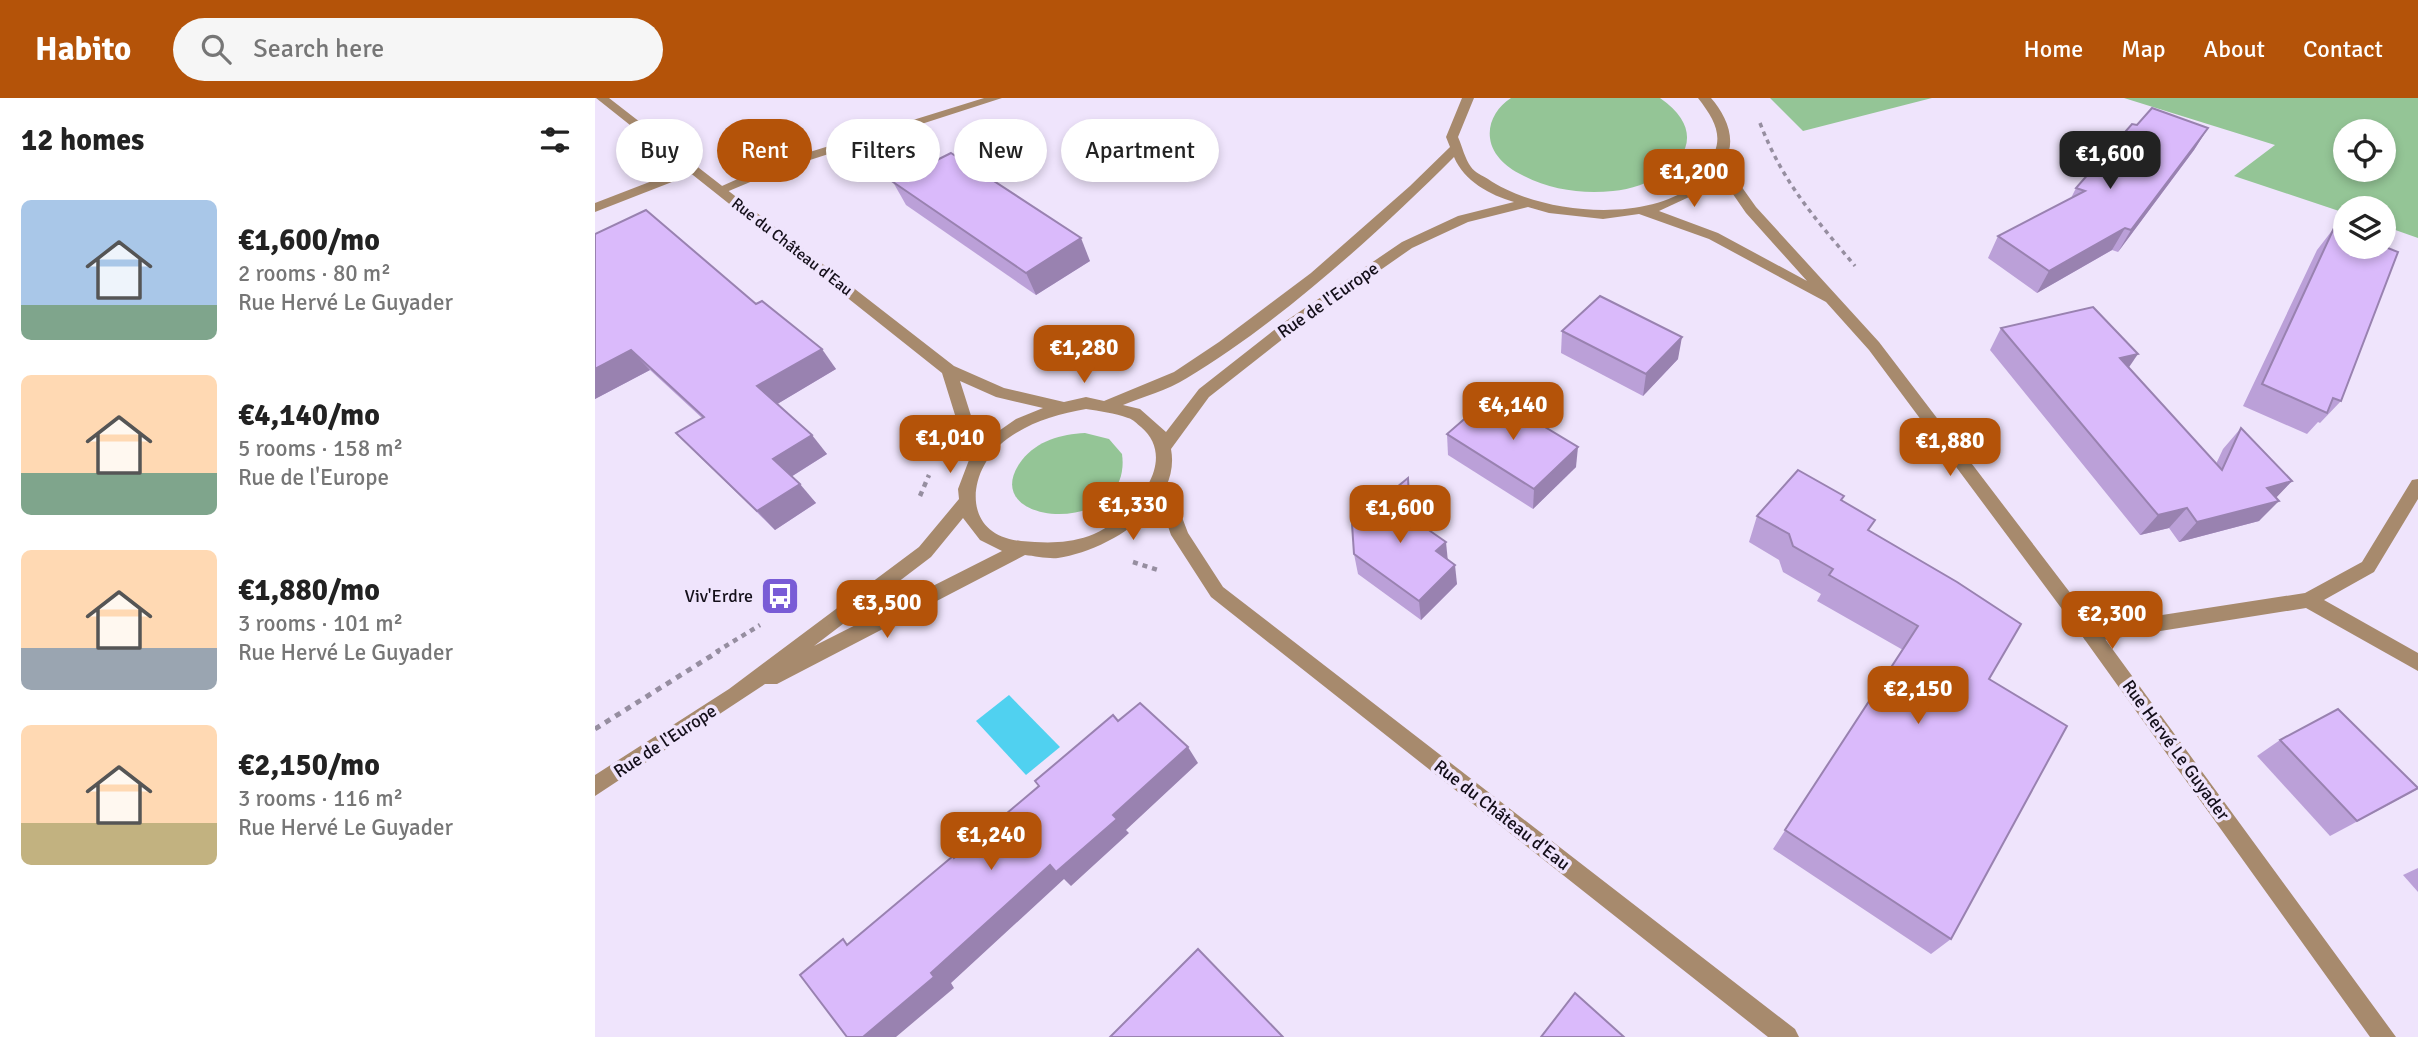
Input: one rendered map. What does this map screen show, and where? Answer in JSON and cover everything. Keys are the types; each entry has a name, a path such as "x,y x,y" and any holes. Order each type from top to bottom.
{"street":[{"name":"Rue du Château d'Eau","path":"602,98 628,119"},
{"path":"719,190 775,167 996,98"},
{"path":"1468,98 1458,111 1452,130 1454,150 1468,171 1491,190 1523,204 1561,213 1601,215 1641,211 1675,200 1702,184 1719,164 1726,142 1721,120 1704,98"},
{"name":"Rue de l'Europe","path":"1110,404 1179,376 1224,346 1326,267 1415,189 1454,150"},
{"name":"Rue Hervé Le Guyader","path":"1719,164 1751,210 1874,346 2091,634 2385,1037"},
{"name":"Rue du Château d'Eau","path":"703,179 949,370 1001,393 1060,406"},
{"path":"595,208 661,182"},
{"name":"Rue de l'Europe","path":"1164,446 1204,393 1288,327 1407,245 1463,219 1523,204"},
{"name":"Rue Hervé Le Guyader","path":"1641,211 1673,218 1709,232 1834,302"},
{"path":"949,370 977,461"},
{"path":"1110,404 1146,419 1157,431 1164,446 1166,464 1161,483 1135,518 1092,543 1067,549 1020,550 999,544 983,533 971,518 966,502 968,479 977,461 992,442 1012,426 1060,406 1110,404"},
{"name":"Rue du Château d'Eau","path":"1161,483 1180,535 1217,592 1787,1037"},
{"path":"2091,634 2308,600 2368,567 2418,485"},
{"name":"Rue de l'Europe","path":"595,786 736,695 925,552 966,502"},
{"name":"Rue de l'Europe","path":"736,695 1020,550"},
{"path":"2308,600 2418,663"}],"path":[{"path":"1001,393 1038,365 1115,363 1124,359"},
{"path":"919,498 929,474"},
{"path":"1067,549 1112,555 1217,592"},
{"path":"595,729 771,617"}],"green space":[{"path":"1511,98 1660,98 1678,114 1686,130 1686,145 1679,159 1667,171 1632,187 1590,192 1556,188 1535,181 1507,166 1491,145 1492,121 1498,110"},
{"path":"1770,98 1932,98 1803,131"},
{"path":"2124,98 2418,98 2418,238 2396,230 2396,196 2333,196 2333,209 2234,176 2275,145"},
{"path":"1085,433 1109,439 1122,454 1119,481 1104,500 1082,511 1057,514 1034,510 1018,499 1012,482 1028,453 1050,440"}],"water":[{"path":"1009,695 1060,747 1026,775 976,721"}],"building":[{"path":"2152,108 2208,128 2131,230 2125,228 2049,271 1998,236 2085,191 2076,188 2132,124 2137,125"},
{"path":"951,153 954,155 954,182 995,182 1081,238 1026,273 893,182 940,182 940,158"},
{"path":"646,210 756,304 762,301 822,349 757,386 812,435 773,459 800,484 757,511 676,433 704,417 631,350 595,369 595,234"},
{"path":"2333,230 2333,259 2395,259 2341,401 2333,398 2327,413 2262,384"},
{"path":"1600,296 1682,337 1646,374 1562,331"},
{"path":"2093,307 2138,354 2120,358 2222,470 2241,428 2292,481 2267,488 2279,501 2197,522 2187,508 2158,515 2001,328"},
{"path":"1492,395 1578,447 1534,489 1447,434"},
{"path":"1798,470 1844,496 1841,500 1875,520 1868,530 1957,582 2021,624 1989,679 2067,726 1951,939 1785,830 1918,626 1829,575 1833,569 1793,546 1789,534 1757,516"},
{"path":"1408,478 1410,517 1446,542 1436,551 1455,565 1419,601 1354,554 1352,524"},
{"path":"1140,703 1188,747 1113,815 1117,819 1056,872 1050,865 931,973 934,977 863,1037 847,1037 800,975 843,939 847,945 953,856 954,858 1039,786 1035,781 1113,715 1118,721"},
{"path":"2338,709 2418,788 2357,821 2280,740"},
{"path":"1198,949 1283,1037 1110,1037"},
{"path":"1575,993 1624,1037 1541,1037"}],"place":[{"name":"Viv'Erdre","path":"780,596"}]}
